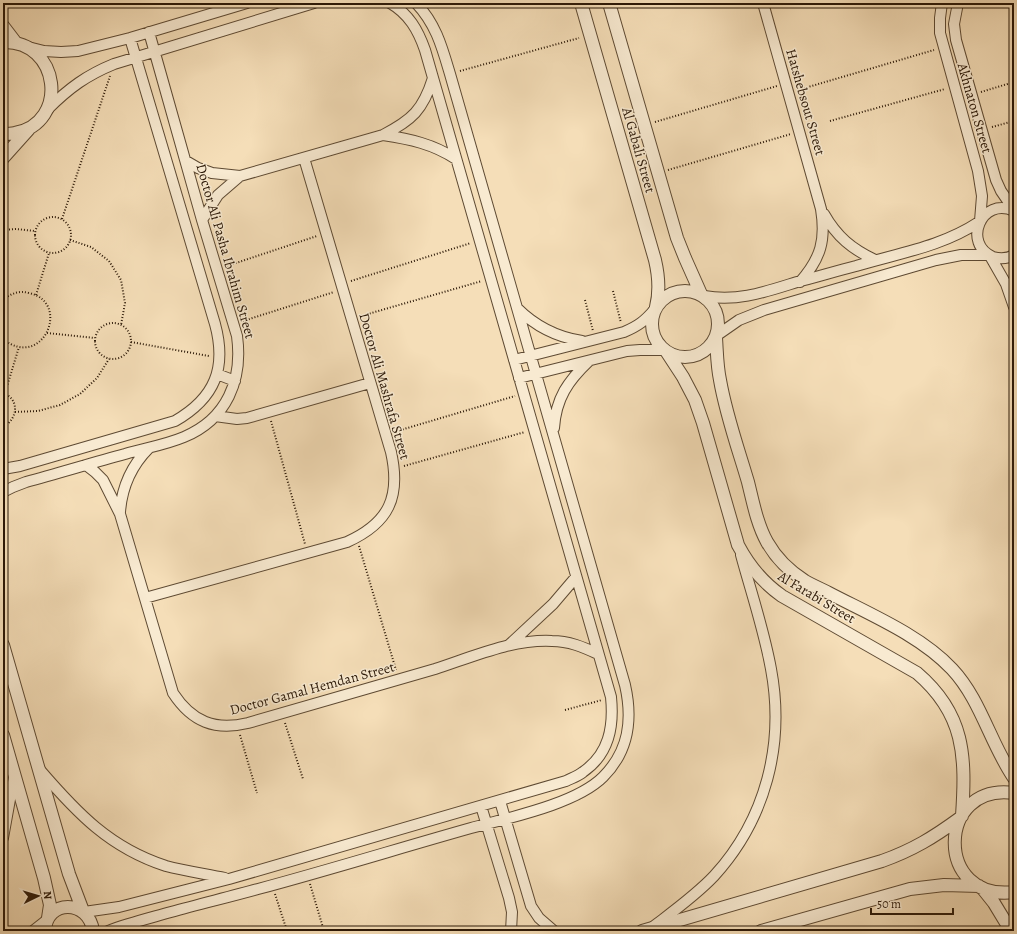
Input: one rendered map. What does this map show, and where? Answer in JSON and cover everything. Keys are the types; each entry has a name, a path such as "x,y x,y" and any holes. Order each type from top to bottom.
{"street":[{"path":"3,42 16,43 50,52 78,51 130,38 247,3"},
{"path":"3,158 30,128 40,120 62,94 95,72 114,64 155,51 314,3"},
{"path":"83,911 119,908 229,879 566,781 583,772 597,760 606,746 611,730 613,714 610,693 425,50 419,34 411,20 399,8 390,3"},
{"path":"108,931 133,922 273,885 487,824 574,796 589,788 602,778 616,760 627,735 630,718 629,701 625,685 531,355 441,45 434,26 424,11 416,3"},
{"name":"Al Gabali Street","path":"581,3 655,260 659,284 659,297 655,308"},
{"name":"Al Gabali Street","path":"609,3 684,258 703,295"},
{"name":"Hatshebsout Street","path":"763,3 800,132 824,224 823,240 818,256 810,270 800,282"},
{"name":"Akhnaton Street","path":"942,3 940,33 943,48 982,196 977,237 979,244 989,255 1006,284 1014,306"},
{"name":"Akhnaton Street","path":"958,3 954,24 956,40 996,180 1001,191 1014,210"},
{"path":"3,26 16,43"},
{"name":"Doctor Ali Pasha Ibrahim Street","path":"3,492 26,482 189,435 205,425 215,416 227,400 235,381 239,351 234,324 202,220 149,32"},
{"path":"3,469 20,466 175,421 189,413 201,402 210,389 217,374 220,358 220,340 130,38"},
{"path":"425,50 441,45"},
{"path":"28,47 39,56 48,67 52,81 52,95 48,109"},
{"path":"186,161 198,168 212,173 240,176 383,136 398,128 411,118 421,107 433,78"},
{"path":"3,134 16,133 30,128"},
{"path":"383,136 424,143 456,159"},
{"name":"Doctor Ali Mashrafa Street","path":"144,598 342,543 356,537 376,523 390,504 394,487 395,469 304,158"},
{"path":"202,220 218,195 240,176"},
{"path":"514,360 591,341 634,328 646,320 661,300 676,291 693,291 719,299 759,294 944,241 956,236 980,221 984,215 996,208 1014,210"},
{"name":"Hatshebsout Street","path":"821,209 830,225 843,240 858,252 875,260"},
{"path":"655,308 652,318 652,327 658,344 665,351 674,356 684,358 703,352 710,346 716,337 739,320 764,310 936,260 961,255 989,255 1003,259 1014,256"},
{"path":"703,295 711,302 717,314 718,327 716,337"},
{"path":"517,308 528,319 555,335 591,341"},
{"name":"Al Farabi Street","path":"716,337 720,379 729,418 760,524 767,542 777,557 790,571 806,581 897,628 935,653 952,668 978,705 997,750 1014,778"},
{"path":"519,378 628,351 665,351"},
{"name":"Al Farabi Street","path":"665,351 683,377 695,400 738,545 756,574 768,586 797,605 912,670 931,685 943,699 952,715 958,732 961,750 963,772 961,817"},
{"path":"553,434 554,416 559,400 567,385 591,360"},
{"path":"217,374 235,381"},
{"path":"215,416 236,419 247,418 370,383"},
{"name":"Doctor Gamal Hemdan Street","path":"120,514 121,498 131,470 140,457 151,447"},
{"name":"Doctor Gamal Hemdan Street","path":"86,465 103,480 120,514 173,693 180,704 199,720 211,724 237,726 399,680 509,645 536,641 568,642 598,654"},
{"path":"646,930 694,896 732,855 747,831 759,806 768,779 774,752 777,724 771,669 738,545"},
{"name":"Doctor Gamal Hemdan Street","path":"509,645 553,604 576,577"},
{"path":"3,645 69,874 83,911"},
{"path":"610,693 625,685"},
{"path":"3,735 46,884 50,905 47,923"},
{"path":"39,769 70,805 91,824 114,841 139,855 166,866 229,879"},
{"path":"3,838 15,775"},
{"path":"1010,931 994,903 980,887 968,878 961,868 956,856 954,843 955,830 961,817 970,806 980,798 992,793 1014,793"},
{"path":"500,801 531,906 539,918 554,931"},
{"path":"481,806 510,898 512,912 511,931"},
{"path":"646,930 903,854 922,844 961,817"},
{"path":"761,931 910,889 944,885 980,887 993,892 1014,892"},
{"path":"34,931 47,923 54,912 60,908 68,907 83,911 89,917 93,931"}],"path":[{"path":"450,74 590,35"},
{"path":"644,125 943,48"},
{"path":"62,219 114,64"},
{"path":"971,94 1014,82"},
{"path":"830,121 954,87"},
{"path":"982,130 1014,121"},
{"path":"658,172 800,132"},
{"path":"48,217 57,217 62,219 70,231 70,240 62,250 54,253 45,251 37,244 34,235 39,222 48,217"},
{"path":"3,230 35,230"},
{"path":"217,269 326,234"},
{"path":"70,240 91,247 109,261 121,280 125,303 121,325"},
{"path":"234,324 480,241"},
{"path":"36,295 49,252"},
{"path":"352,319 490,278"},
{"path":"613,291 624,332"},
{"path":"3,300 19,292 36,295 41,298 48,309 50,321 47,333 38,343 32,346 13,346 3,339"},
{"path":"585,300 591,341"},
{"path":"107,324 121,325 129,332 131,342 130,348 124,356 119,358 109,359 101,355 96,347 95,338 99,330 107,324"},
{"path":"47,333 95,338"},
{"path":"131,342 220,358"},
{"path":"3,427 11,421 15,412 13,401 4,393 19,347"},
{"path":"15,412 38,411 60,405 80,394 97,378 109,359"},
{"path":"386,434 523,393"},
{"path":"269,412 307,553"},
{"path":"395,469 534,430"},
{"path":"356,537 399,680"},
{"path":"565,710 610,693"},
{"path":"282,713 303,779"},
{"path":"237,726 257,793"},
{"path":"307,875 324,931"},
{"path":"273,885 287,931"}]}
